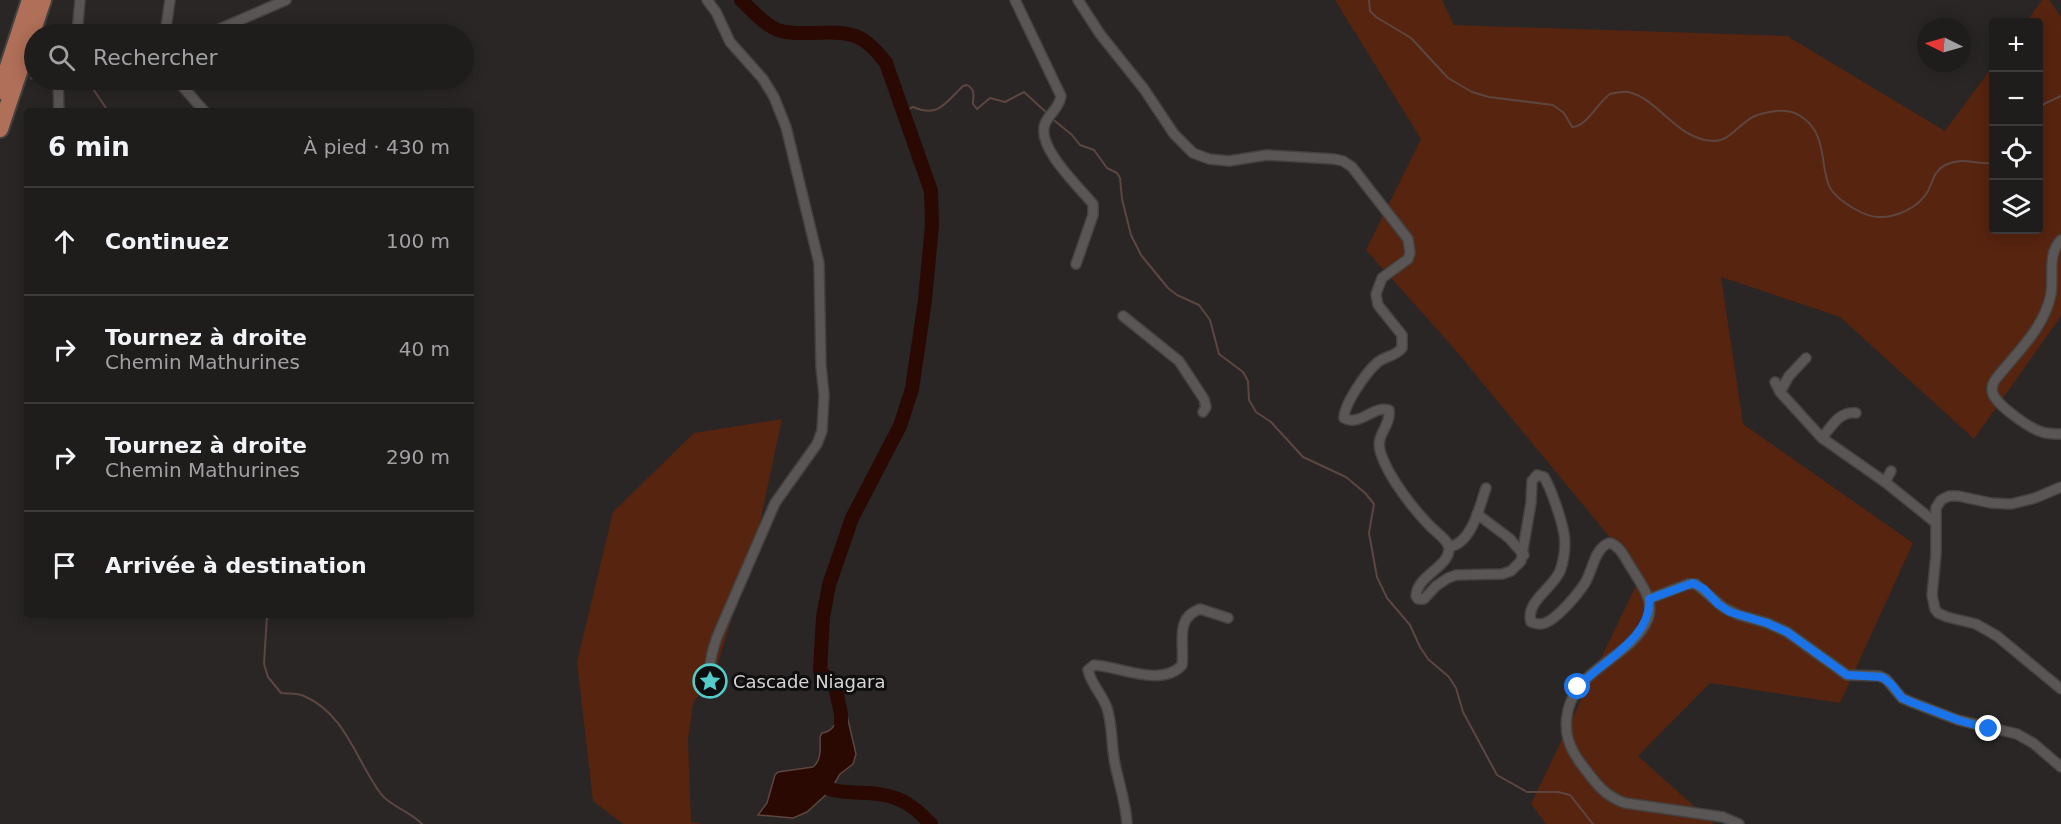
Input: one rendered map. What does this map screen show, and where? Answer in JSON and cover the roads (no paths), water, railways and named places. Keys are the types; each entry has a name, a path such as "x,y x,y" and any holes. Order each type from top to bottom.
{"highway":[{"path":"0,92 30,0"},
{"path":"35,24 43,0"},
{"path":"0,129 24,57"}],"street":[{"path":"78,24 80,0"},
{"path":"166,24 170,0"},
{"path":"231,24 286,0"},
{"path":"707,0 716,12 730,42 764,79 786,127 819,263 821,366 824,395 822,431 817,444 775,503 711,653 710,680"},
{"path":"1015,0 1061,96 1057,109 1045,122 1043,131 1046,143 1057,162 1093,204 1093,215 1076,264"},
{"path":"1078,0 1100,34 1144,89 1174,134 1193,153 1209,159 1229,161 1267,155 1343,161 1359,174 1408,239 1410,254 1408,259 1382,278 1376,294 1378,305 1402,335 1402,348 1377,363 1372,369 1349,401 1344,418 1348,421 1356,420 1379,409 1389,410 1388,423 1379,438 1384,462 1415,511 1449,547"},
{"path":"58,90 59,108"},
{"path":"186,90 201,108"},
{"path":"2061,240 2053,254 2053,283 2044,314 2031,338 1998,376 1992,387 1993,394 2002,405 2031,427 2046,433 2061,435"},
{"path":"1123,316 1179,361 1204,399 1206,407 1203,412"},
{"path":"1780,393 1789,376 1806,358"},
{"path":"1775,382 1780,393 1822,438 1885,482 1936,523"},
{"path":"1822,438 1838,418 1849,412 1856,412"},
{"path":"1885,482 1891,471"},
{"path":"1449,547 1445,558 1419,585 1416,593 1418,599 1424,599 1436,586 1456,575 1493,575 1511,571 1521,561 1524,555 1532,502 1532,481 1534,477 1541,475 1546,480 1563,528 1564,548 1561,569 1551,585 1533,605 1530,614 1531,622 1540,624 1548,622 1576,595 1586,581 1599,551 1609,543 1616,545 1649,599 1650,610 1642,628 1631,641 1589,675 1578,687 1567,715 1568,742 1601,790 1614,799 1625,803 1723,817 1739,824"},
{"path":"2061,487 2035,498 2011,504 1991,503 1959,496 1949,496 1937,504 1932,595 1936,611 1947,617 1976,624 1997,636 2061,689"},
{"path":"1449,547 1463,541 1477,514 1486,488"},
{"path":"1477,514 1498,529 1524,555"},
{"path":"1649,599 1688,584 1696,584 1724,608 1787,632 1847,675 1882,677 1902,698 1911,702 1958,720 2017,734 2033,743 2061,768"},
{"path":"1128,824 1114,761 1111,724 1106,705 1089,676 1088,670 1094,665 1101,665 1143,675 1175,671 1182,665 1183,625 1187,616 1200,609 1228,618"}],"waterway":[{"path":"741,0 775,29 789,33 847,34 871,45 886,63 931,191 932,225 925,300 912,389 900,426 852,518 829,585 823,617 820,671 835,686 841,724"},
{"path":"1369,0 1370,11 1376,17 1411,38 1448,78 1472,92 1489,97 1553,105 1564,113 1572,127 1587,119 1610,94 1624,92 1639,96 1649,102 1689,134 1713,141 1725,138 1760,114 1780,111 1796,114 1810,124 1819,139 1828,183 1832,191 1849,206 1871,216 1893,216 1913,207 1924,197 1936,173 1945,165 1958,161 1989,163"},
{"path":"905,111 913,107 929,111 936,110 967,85 973,91 973,104 977,109 990,98 1005,102 1024,92 1048,114"},
{"path":"94,90 106,108"},
{"path":"2043,105 2061,96"},
{"path":"1055,121 1080,145 1094,150 1107,168 1117,173 1120,178 1122,199 1131,235 1141,255 1168,288 1177,295 1199,305 1210,320 1219,354 1243,372 1248,381 1249,400 1256,412 1271,422 1303,457 1346,477 1374,504 1369,533 1377,577 1387,598 1410,625 1428,659 1449,677 1456,688 1463,712 1497,775 1527,792 1558,792 1570,795 1593,824"},
{"path":"267,618 264,664 268,677 281,693 304,696 330,714 349,739 381,794 422,824"},
{"path":"821,777 831,789 882,794 903,801 912,806 931,824"}],"tunnel":[{"path":"16,76 24,76"}],"place":[{"name":"Cascade Niagara","path":"710,681"}]}
